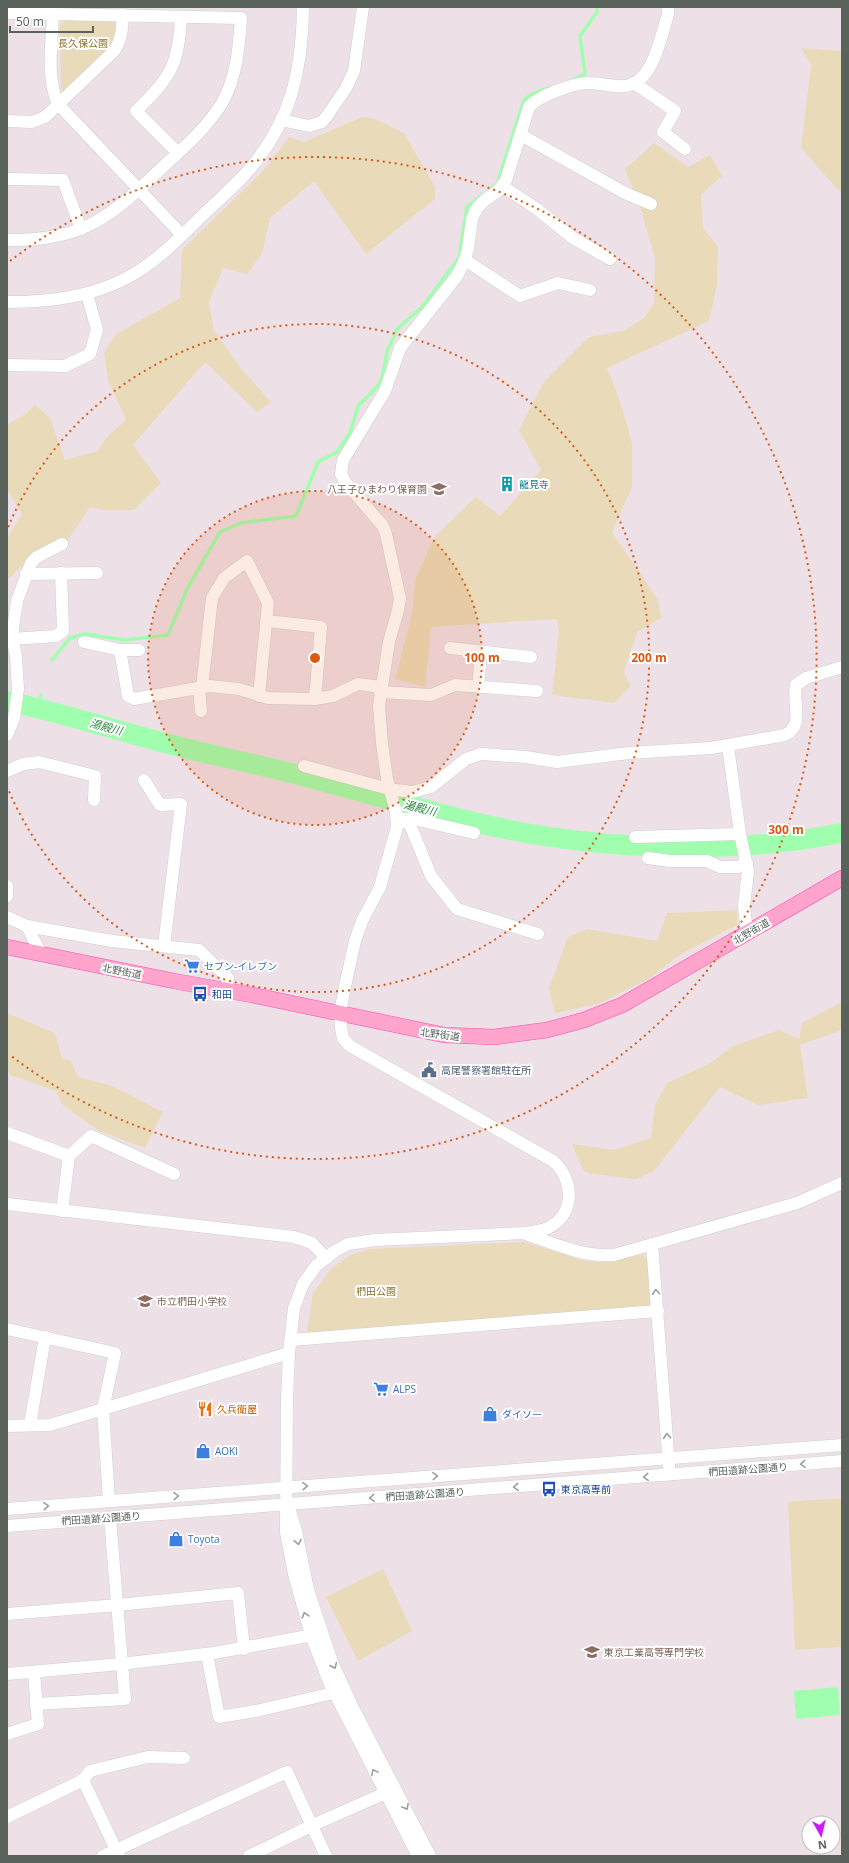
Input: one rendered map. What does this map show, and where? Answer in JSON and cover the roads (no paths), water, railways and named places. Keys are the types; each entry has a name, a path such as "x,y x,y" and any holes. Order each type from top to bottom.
{"main road":[{"name":"北野街道","path":"7,947 444,1035 494,1037 547,1030 584,1020 622,1005 842,878"}],"street":[{"path":"7,302 38,302 87,294 115,284 139,271 161,255 246,173 268,145 281,120 298,73 303,41 303,7"},
{"path":"281,120 309,126 322,122 327,116 346,88 354,71 363,7"},
{"path":"538,934 457,909 431,876 411,827 399,816 390,790 380,723 381,689 389,642 399,604 399,592 388,541 383,526 345,482 341,474 342,464 388,386 395,359 400,348 457,276 465,260 472,220 477,208 502,186 506,180 528,111 536,100 582,84 593,84 615,88 634,83 643,77 650,66 668,14 668,7"},
{"path":"7,13 241,18 237,61 222,102 202,129 178,153 120,207 103,219 81,229 44,238 7,240"},
{"path":"52,14 51,78 53,91 58,104 182,235"},
{"path":"7,121 32,122 45,117 114,51 122,34 123,16"},
{"path":"178,153 136,111 159,89 174,65 180,40 181,17"},
{"path":"634,83 675,110 663,132 685,150"},
{"path":"521,135 625,194 651,204"},
{"path":"7,179 63,180 81,229"},
{"path":"502,186 537,209 573,238 610,259"},
{"path":"465,260 520,296 558,283 590,290"},
{"path":"7,365 66,366 90,354 97,330 87,294"},
{"path":"7,735 12,719 17,692 17,665 10,637 17,601 31,563 37,557 62,544"},
{"path":"201,711 200,687 212,598 224,578 247,561 268,602 268,621 259,696"},
{"path":"26,574 97,572"},
{"path":"10,637 56,636 63,631 61,573"},
{"path":"268,621 322,627 315,699"},
{"path":"84,642 120,650 139,650"},
{"path":"450,648 481,653 531,657"},
{"path":"120,650 128,696 134,699 200,687 223,687 268,698 315,699 333,696 358,684 381,689 431,695 455,685 537,691"},
{"path":"478,687 481,653"},
{"path":"304,766 390,790 412,792 431,787 466,759 481,754 526,757 557,762 601,756 728,746 785,735 791,732 794,728 796,720 796,685 806,678 842,667"},
{"path":"728,746 741,836 747,860 748,871 744,906 747,932"},
{"path":"7,771 23,764 40,762 96,776 94,800"},
{"path":"144,780 160,805 181,804 164,946"},
{"path":"399,816 474,833"},
{"path":"399,816 380,887 362,921 355,941 340,1013 342,1035 350,1046 541,1153 561,1168 565,1175 569,1189 569,1200 565,1212 557,1222 548,1228 524,1233 364,1241 343,1246 325,1257 308,1276 297,1298 290,1340 287,1504 296,1531 316,1634 339,1691 391,1791 430,1856"},
{"path":"635,837 741,836"},
{"path":"648,858 670,861 707,861 720,866 738,867 747,860"},
{"path":"7,886 7,896"},
{"path":"7,917 27,926 112,941 199,950 228,978 226,990"},
{"path":"27,926 41,954"},
{"path":"7,1133 69,1156"},
{"path":"62,1211 69,1156 91,1136 174,1174"},
{"path":"524,1233 573,1250 594,1255 614,1255 797,1203 842,1183"},
{"path":"7,1204 294,1237 312,1243 325,1257"},
{"path":"652,1244 670,1475"},
{"path":"290,1340 658,1311"},
{"path":"7,1329 115,1352 102,1410 109,1501"},
{"path":"30,1425 45,1337"},
{"path":"7,1426 50,1425 290,1354"},
{"name":"椚田遺跡公園通り","path":"7,1509 842,1445"},
{"name":"椚田遺跡公園通り","path":"7,1526 842,1462"},
{"path":"36,1704 125,1699 110,1518"},
{"path":"7,1614 118,1606 238,1593 244,1649"},
{"path":"7,1674 122,1664 207,1654 244,1649 316,1634"},
{"path":"207,1654 219,1717 256,1711 339,1691"},
{"path":"7,1734 38,1724 34,1672"},
{"path":"7,1816 83,1780 90,1771 148,1757 184,1758"},
{"path":"103,1856 117,1853 287,1772 313,1825 326,1856"},
{"path":"83,1780 117,1853"},
{"path":"249,1856 313,1825 391,1791"},
{"path":"391,1791 418,1856"}],"waterway":[{"path":"570,81 585,74 580,36 597,12 597,7"},
{"path":"489,190 497,184 524,100 532,94 549,88"},
{"path":"52,660 70,638 85,634 125,640 168,635 187,589 220,532 241,523 296,516 318,462 337,452 350,433 358,406 376,388 382,379 387,352 397,329 422,307 459,258 467,207 482,195"},
{"path":"37,707 41,695"},
{"name":"湯殿川","path":"7,701 187,749 293,773 448,816 531,834 609,844 725,847 764,844 842,833"}],"place":[{"name":"龍見寺","path":"507,484"},
{"name":"八王子ひまわり保育園","path":"439,489"},
{"name":"セブン-イレブン","path":"192,966"},
{"name":"和田","path":"200,994"},
{"name":"高尾警察署館駐在所","path":"429,1070"},
{"name":"市立椚田小学校","path":"145,1301"},
{"name":"ALPS","path":"381,1389"},
{"name":"久兵衛屋","path":"205,1409"},
{"name":"ダイソー","path":"490,1414"},
{"name":"AOKI","path":"203,1451"},
{"name":"東京高専前","path":"549,1489"},
{"name":"Toyota","path":"176,1539"},
{"name":"東京工業高等専門学校","path":"592,1652"}],"park label":[{"name":"長久保公園","path":"83,43"},
{"name":"椚田公園","path":"376,1291"}]}
